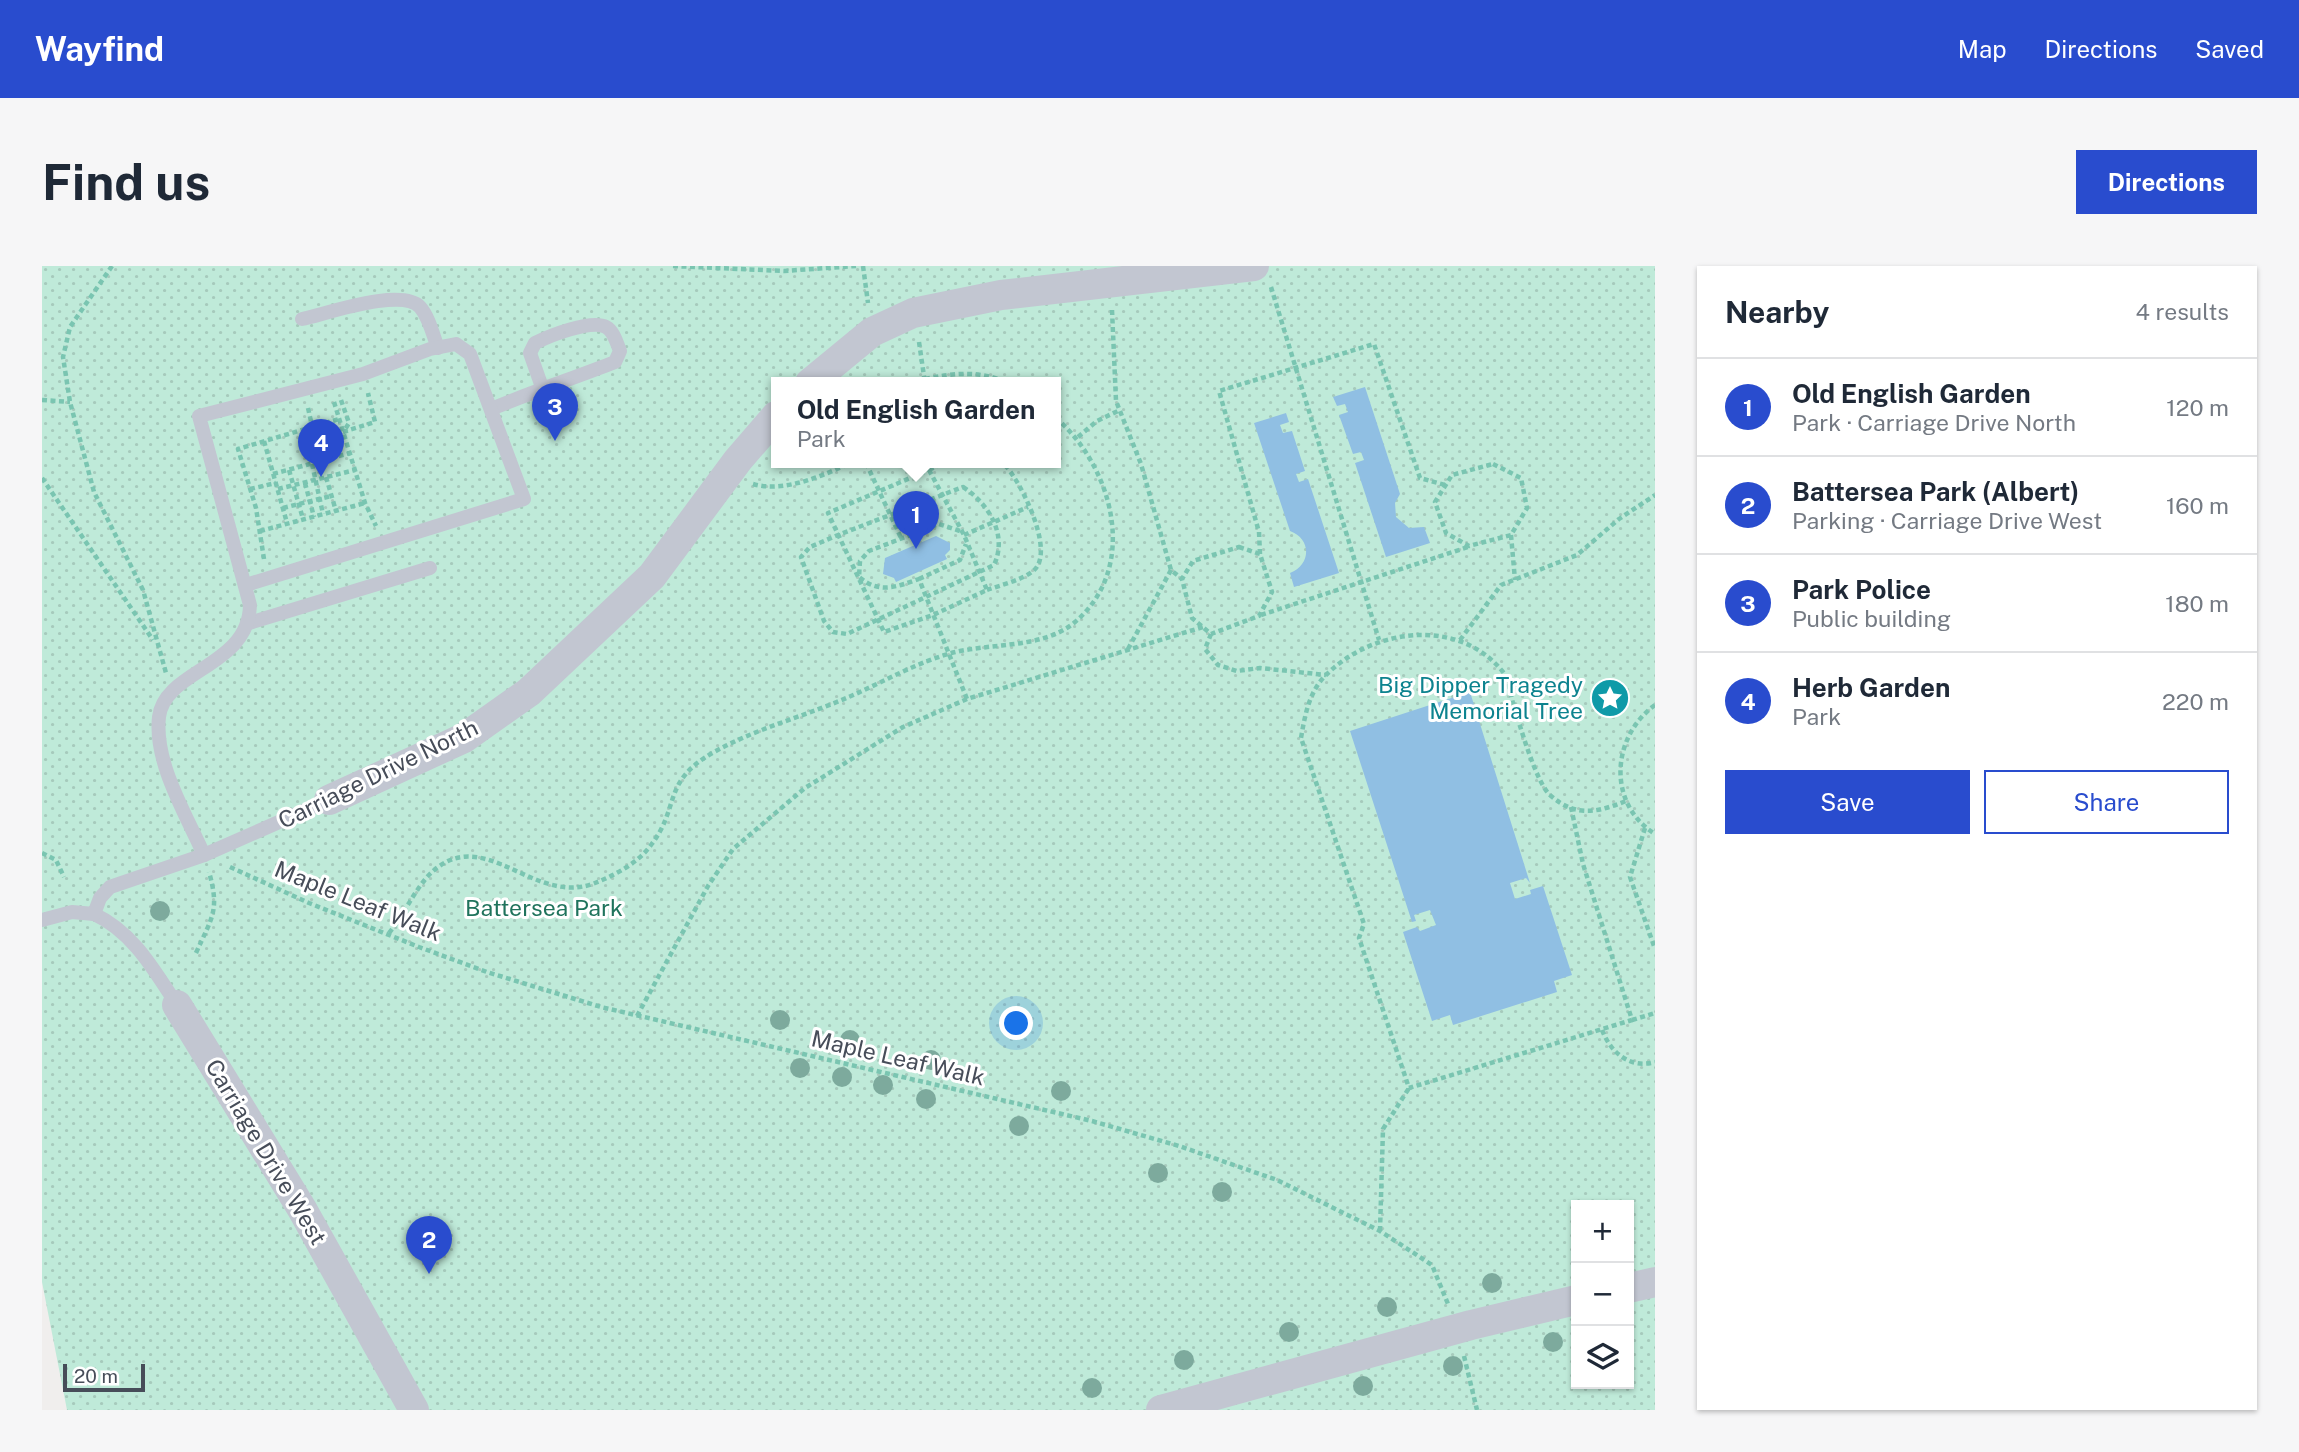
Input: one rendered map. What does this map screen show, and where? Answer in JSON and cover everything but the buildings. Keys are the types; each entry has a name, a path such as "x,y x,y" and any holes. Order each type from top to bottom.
{"street":[{"path":"817,377 872,332 913,313 1001,295 1254,266"},
{"name":"Carriage Drive North","path":"329,800 464,738 529,692 652,576 727,474 771,422"},
{"name":"Carriage Drive West","path":"177,1005 302,1209 414,1410"},
{"path":"1634,1287 1655,1282"},
{"path":"1161,1410 1458,1329 1571,1301"}],"lane":[{"path":"302,319 389,299 405,299 418,304 424,312 438,348"},
{"path":"491,409 543,390 615,362 620,351 612,333 606,327 597,325 573,329 535,343 530,353 543,390"},
{"path":"204,855 170,778 159,742 159,714 172,692 232,648 249,623 246,585 199,416 363,374 438,348 456,344 470,354 524,499 246,585"},
{"path":"249,623 430,568"},
{"name":"Carriage Drive North","path":"94,914 100,898 110,887 204,855 329,800"},
{"path":"42,920 72,912 94,914"},
{"name":"Carriage Drive West","path":"94,914 107,920 135,944 177,1005"}],"path":[{"path":"112,266 71,327 63,357 70,402 94,492 143,590 167,677"},
{"path":"673,266 771,271 856,266"},
{"path":"863,266 872,332"},
{"path":"1111,282 1116,401 1141,464 1171,570 1182,579 1192,618 1211,634"},
{"path":"1274,300 1379,641"},
{"path":"913,313 924,377"},
{"path":"1259,616 1272,592 1260,554 1259,532 1219,391 1374,344 1419,478 1446,485"},
{"path":"940,377 954,373 991,377"},
{"path":"343,432 375,422 363,374"},
{"path":"343,432 349,423 339,394 331,396 365,503 378,531 379,544"},
{"path":"42,400 70,402"},
{"path":"307,403 310,428 320,461"},
{"path":"1078,436 1097,421 1120,410"},
{"path":"269,579 250,489 238,449 339,419"},
{"path":"389,933 427,877 444,864 464,856 501,862 514,872 542,884 570,889 592,884 614,875 639,859 652,844 682,775 696,763 744,737 948,654 1046,636 1074,623 1105,586 1114,554 1112,520 1103,488 1078,436 1061,422"},
{"path":"264,441 287,523"},
{"path":"273,474 350,453"},
{"path":"312,464 323,514"},
{"path":"1469,546 1446,533 1435,502 1452,474 1493,464 1521,478 1527,509 1511,535 1515,580"},
{"path":"727,474 761,486 824,476 840,468"},
{"path":"868,468 901,538"},
{"path":"933,468 828,513 884,632 933,615 1034,571 1042,558 1042,539 1006,468"},
{"path":"289,470 303,519"},
{"path":"250,489 294,486 355,470"},
{"path":"929,470 964,535 987,590"},
{"path":"326,477 335,511"},
{"path":"42,478 156,643"},
{"path":"305,483 314,517"},
{"path":"963,487 981,499 993,520 1000,553 994,565 981,574 847,634 833,632 824,621 801,557 810,547 942,493 963,487"},
{"path":"1460,640 1501,585 1577,555 1619,519 1655,495"},
{"path":"283,508 331,496"},
{"path":"260,531 365,503"},
{"path":"964,535 993,520 1028,507"},
{"path":"939,524 958,529 964,535 967,547 960,560 919,579 892,588 871,587 859,578 860,561 869,551 939,524"},
{"path":"1326,675 1260,668 1237,671 1217,665 1205,649 1211,634 1259,616 1469,546 1511,535"},
{"path":"1182,579 1193,561 1239,547 1260,554"},
{"path":"1127,650 1171,570"},
{"path":"919,579 967,699"},
{"path":"637,1016 708,886 733,849 805,788 903,727 967,699 1203,626"},
{"path":"1409,1088 1359,938 1364,924 1301,738 1305,713 1326,675 1379,641 1421,634 1460,640 1479,649 1505,674 1532,762 1549,796 1571,807 1595,813 1626,801"},
{"path":"1655,705 1634,724 1622,748 1619,775 1626,801 1645,828 1655,834"},
{"path":"1571,807 1583,864 1632,1020"},
{"path":"1645,828 1630,877 1655,949"},
{"path":"42,853 56,860 64,877"},
{"path":"196,953 216,899 204,855"},
{"name":"Maple Leaf Walk","path":"204,855 309,903 487,972 637,1016 1092,1121 1179,1146 1277,1180 1380,1231 1432,1265 1458,1329 1477,1410"},
{"path":"1380,1231 1383,1129 1409,1088 1655,1013"},
{"path":"1602,1030 1607,1043 1627,1060 1642,1065 1655,1062"}],"green space":[{"name":"Battersea Park","path":"42,266 1655,266 1655,1410 67,1410 42,1282"}],"water":[{"path":"1365,387 1400,494 1395,503 1396,517 1409,528 1424,527 1430,543 1386,557 1355,463 1364,460 1361,452 1353,454 1339,415 1348,412 1345,404 1337,406 1333,397"},
{"path":"1286,413 1289,422 1280,425 1283,433 1292,431 1305,471 1296,474 1299,482 1308,479 1339,573 1294,587 1290,573 1302,564 1305,546 1297,535 1290,531 1254,423"},
{"path":"936,536 950,543 950,550 945,555 947,559 896,582 894,578 883,574 885,558"},
{"path":"1470,692 1530,883 1526,878 1510,883 1515,899 1531,894 1530,890 1543,886 1572,975 1554,981 1557,992 1453,1025 1450,1015 1432,1021 1403,932 1417,927 1420,931 1436,925 1430,910 1414,915 1416,921 1412,922 1350,731"}],"place":[{"name":"Park Police","path":"555,441"},
{"name":"Herb Garden","path":"321,477"},
{"name":"Old English Garden","path":"916,549"},
{"name":"Big Dipper Tragedy Memorial Tree","path":"1610,698"},
{"name":"Battersea Park (Albert)","path":"429,1274"}]}
